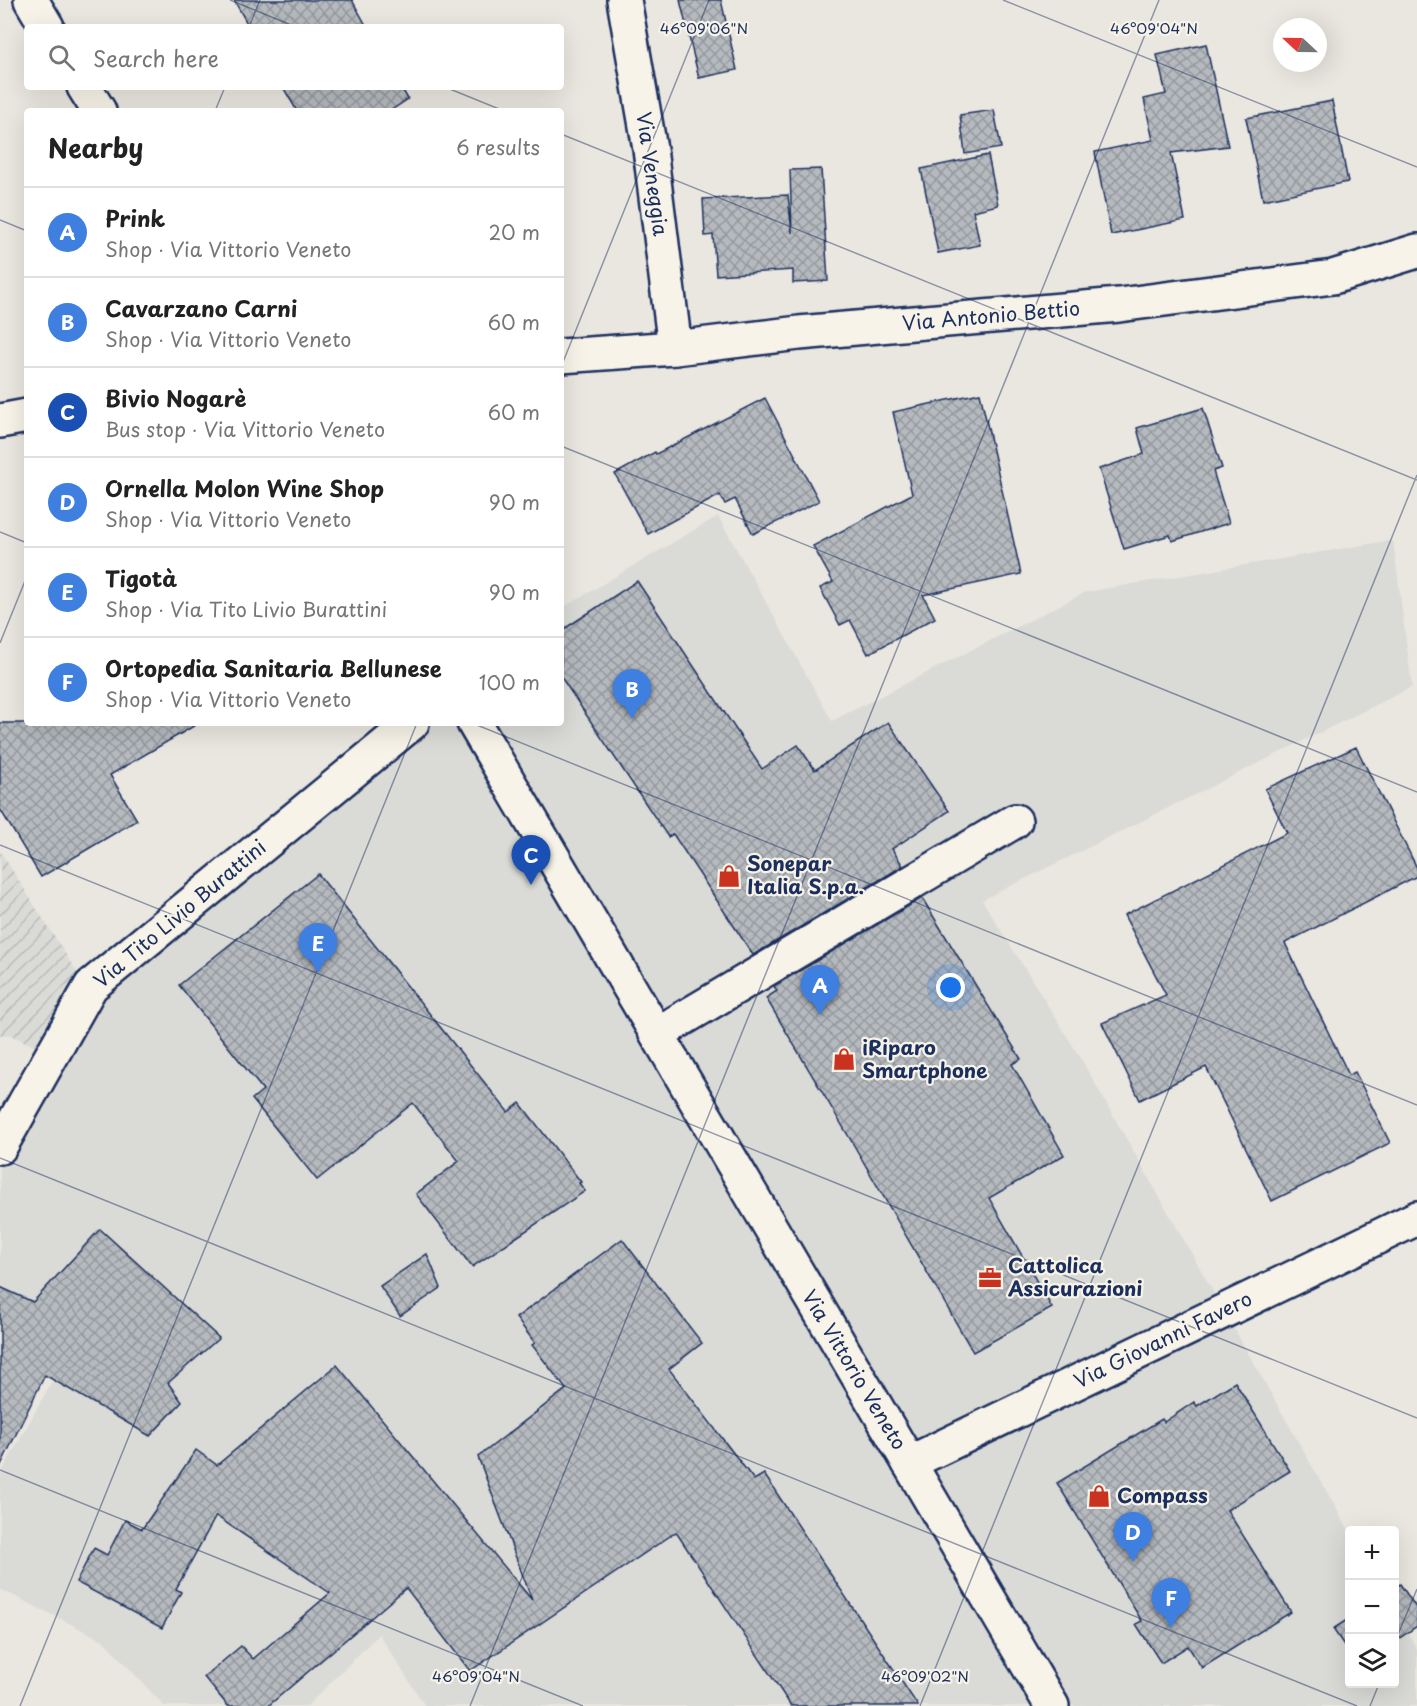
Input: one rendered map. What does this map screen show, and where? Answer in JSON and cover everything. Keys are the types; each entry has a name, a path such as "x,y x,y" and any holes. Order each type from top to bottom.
{"street":[{"path":"31,0 45,24"},
{"name":"Via Veneggia","path":"624,0 650,149 675,348"},
{"path":"86,90 97,108"},
{"name":"Via Antonio Bettio","path":"564,356 675,348 799,333 1119,305 1333,277 1417,251"},
{"path":"0,421 24,417"},
{"name":"Via Tito Livio Burattini","path":"0,1147 91,986 407,726"},
{"name":"Via Vittorio Veneto","path":"476,726 1052,1706"},
{"path":"657,1034 1015,821"},
{"name":"Via Giovanni Favero","path":"909,1463 1417,1218"}],"shaded area":[{"path":"718,516 832,721 1086,592 1393,540 1412,687 982,900 1080,1057 1346,1526 1345,1688 1399,1688 1399,1617 1417,1649 1417,1706 425,1706 379,1634 307,1706 164,1706 103,1640 0,1589 0,1475 61,1365 0,1332 0,1163 94,999 417,726 564,726 564,607"},
{"path":"0,851 94,999 61,1058 10,1035 0,1036"}],"building":[{"path":"234,0 352,0 365,24 247,24"},
{"path":"680,0 721,0 737,70 699,78"},
{"path":"1206,44 1228,146 1171,153 1185,220 1111,235 1095,152 1153,140 1144,99 1166,94 1157,55"},
{"path":"285,90 403,90 408,99 394,108 295,108"},
{"path":"1332,101 1348,182 1263,200 1246,118"},
{"path":"994,110 1001,148 965,154 960,115"},
{"path":"988,155 998,205 973,211 980,245 938,253 921,169"},
{"path":"821,169 828,281 793,283 793,270 716,275 713,235 705,236 703,199 788,195 792,233 790,170"},
{"path":"980,393 1021,574 923,595 935,618 868,654 850,620 840,625 820,588 833,582 813,546 912,494 893,412"},
{"path":"765,398 819,501 753,534 735,499 725,504 720,495 648,534 615,474"},
{"path":"1203,408 1222,468 1213,471 1229,523 1172,541 1170,535 1124,549 1099,469 1144,454 1137,428"},
{"path":"637,581 762,769 798,745 815,770 888,722 949,811 892,849 903,866 753,955 673,834 668,837 564,681 564,629"},
{"path":"0,723 24,723 24,726 194,726 110,775 137,820 41,877 0,809"},
{"path":"1356,747 1417,868 1417,876 1285,943 1349,1075 1355,1072 1390,1143 1272,1201 1206,1067 1140,1100 1102,1023 1166,995 1124,915 1287,833 1265,789"},
{"path":"318,874 508,1112 520,1103 581,1182 579,1183 585,1191 472,1267 416,1194 459,1161 413,1103 317,1180 252,1099 263,1090 179,985"},
{"path":"922,898 1021,1059 1012,1064 1064,1155 989,1198 1052,1308 973,1352 766,998 777,991 774,986"},
{"path":"100,1229 219,1338 168,1383 182,1402 150,1436 45,1375 0,1467 0,1287 33,1302"},
{"path":"622,1239 702,1343 669,1369 754,1480 764,1474 918,1706 791,1706 676,1532 470,1671 406,1588 268,1706 228,1706 204,1677 241,1646 253,1659 330,1593 216,1516 176,1589 181,1592 162,1628 76,1582 94,1548 107,1555 125,1520 142,1529 196,1450 217,1465 337,1365 532,1600 478,1457 566,1389 532,1345 535,1343 516,1318"},
{"path":"427,1254 441,1288 400,1316 380,1286"},
{"path":"1235,1382 1290,1471 1227,1510 1291,1612 1202,1668 1188,1646 1161,1663 1136,1624 1142,1621 1057,1483 1162,1419 1164,1422 1194,1402 1197,1406"},
{"path":"1399,1585 1417,1609 1417,1626 1399,1638 1399,1634"},
{"path":"1345,1621 1345,1647 1333,1629"}],"place":[{"name":"Cavarzano Carni","path":"632,719"},
{"name":"Sonepar Italia S.p.a.","path":"729,876"},
{"name":"Bivio Nogarè","path":"531,885"},
{"name":"Tigotà","path":"318,973"},
{"name":"Prink","path":"820,1015"},
{"name":"iRiparo Smartphone","path":"844,1059"},
{"name":"Cattolica Assicurazioni","path":"990,1278"},
{"name":"Compass","path":"1099,1496"},
{"name":"Ornella Molon Wine Shop","path":"1133,1562"},
{"name":"Ortopedia Sanitaria Bellunese","path":"1171,1628"}]}
